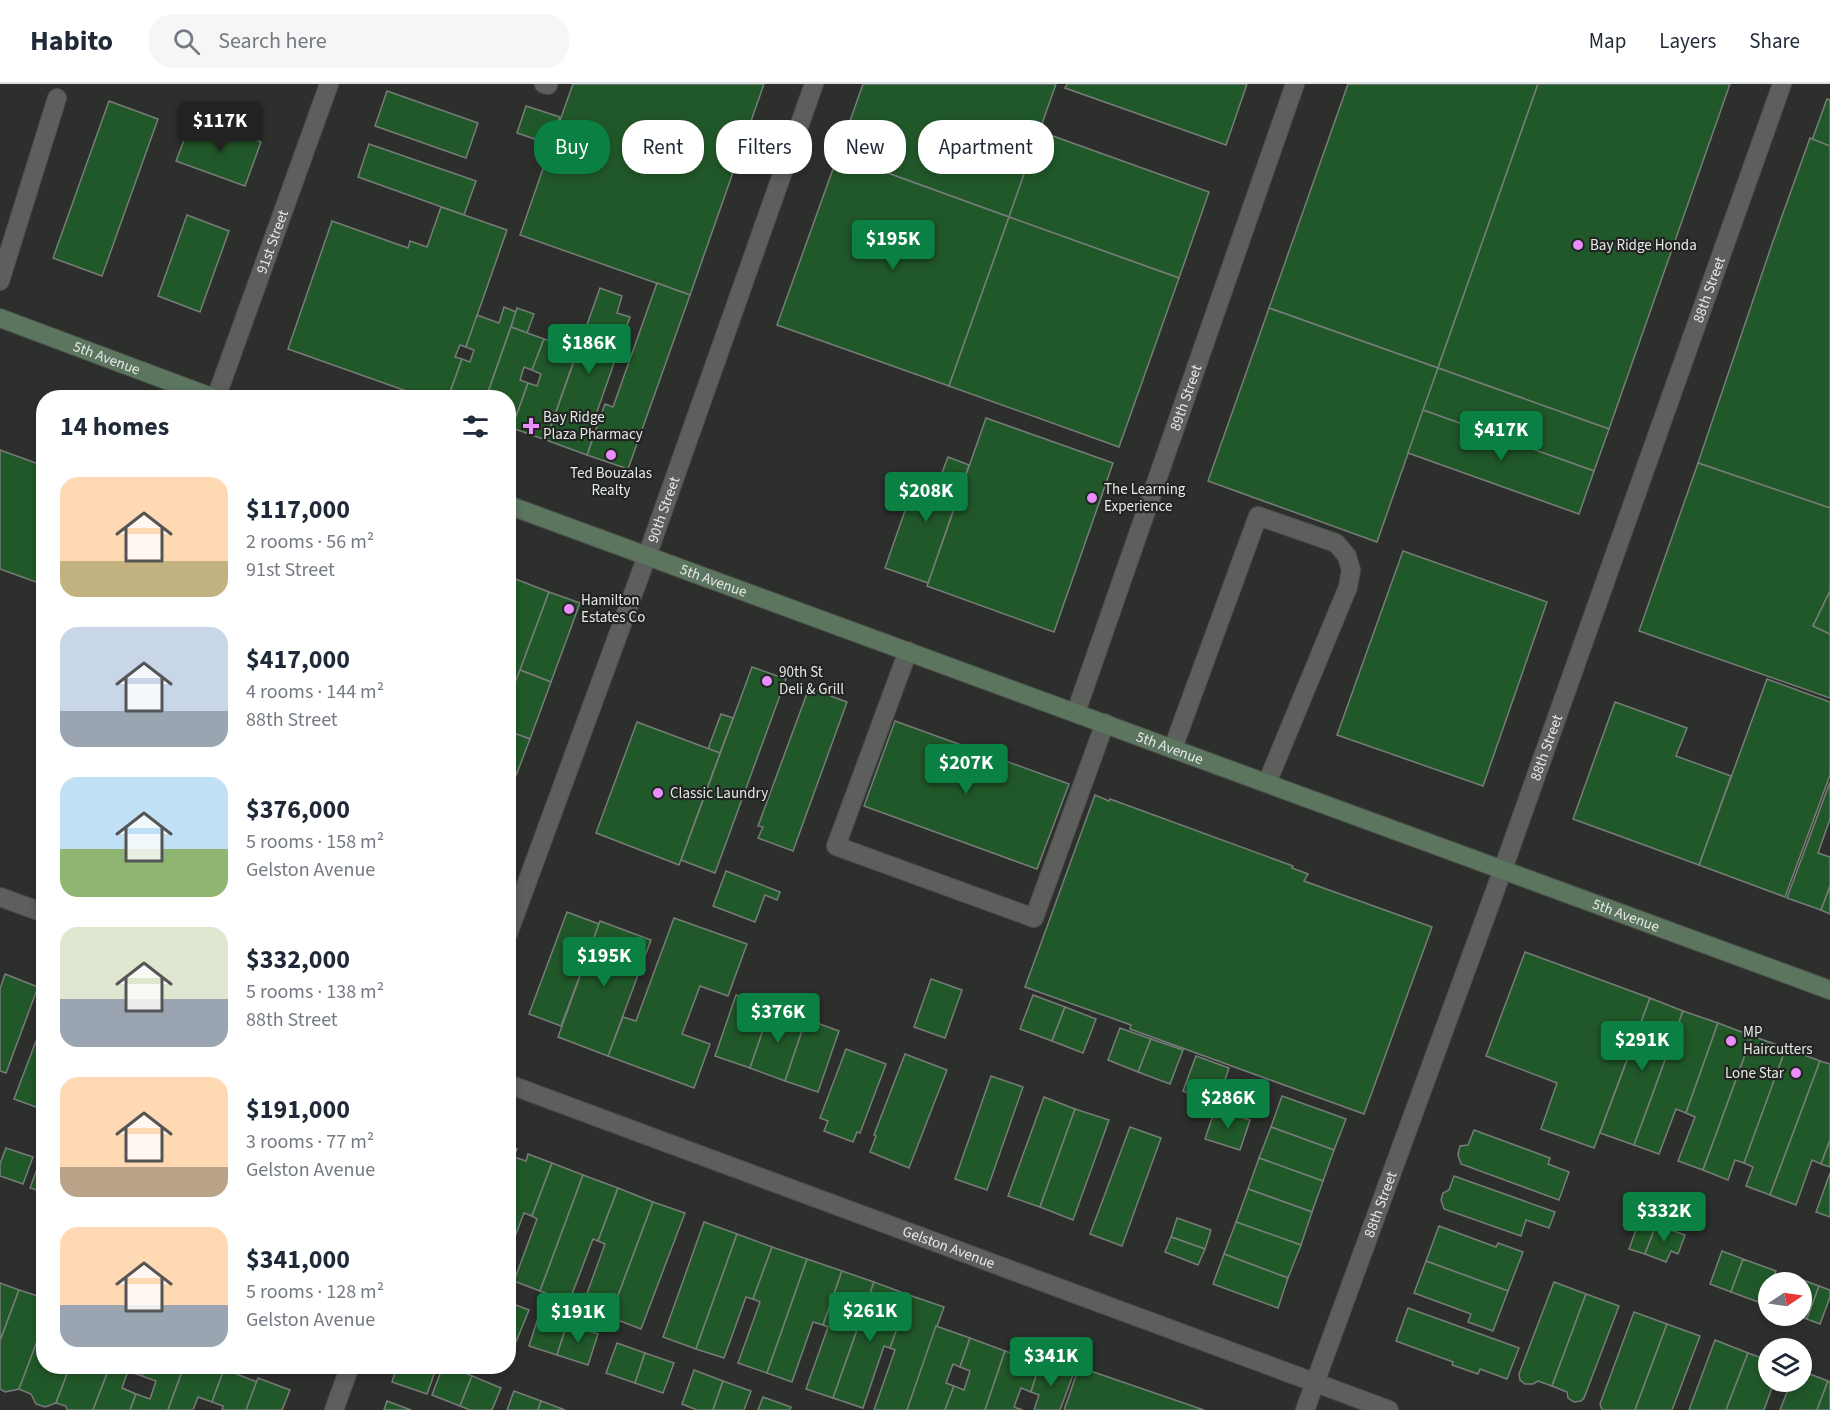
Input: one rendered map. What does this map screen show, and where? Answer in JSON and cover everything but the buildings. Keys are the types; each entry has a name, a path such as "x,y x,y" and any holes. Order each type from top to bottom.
{"street":[{"name":"91st Street","path":"218,390 329,84"},
{"name":"90th Street","path":"516,912 647,556 814,84"},
{"name":"89th Street","path":"1076,712 1295,84"},
{"name":"88th Street","path":"1305,1410 1503,870 1782,84"},
{"path":"0,281 57,98"},
{"name":"5th Avenue","path":"0,318 194,390"},
{"name":"5th Avenue","path":"516,508 1830,990"},
{"path":"1173,748 1258,516 1336,543 1347,556 1351,570 1348,587 1268,783"},
{"path":"908,651 836,846 1034,918 1105,723"},
{"path":"0,897 36,910"},
{"name":"Gelston Avenue","path":"516,1087 1389,1410"},
{"path":"334,1410 347,1374"}],"place":[{"name":"Bay Ridge Honda","path":"1578,245"},
{"name":"Bay Ridge Plaza Pharmacy","path":"531,426"},
{"name":"Ted Bouzalas Realty","path":"611,455"},
{"name":"The Learning Experience","path":"1092,498"},
{"name":"Hamilton Estates Co","path":"569,609"},
{"name":"90th St Deli & Grill","path":"767,681"},
{"name":"Classic Laundry","path":"658,793"},
{"name":"MP Haircutters","path":"1731,1041"},
{"name":"Lone Star","path":"1796,1073"}]}
